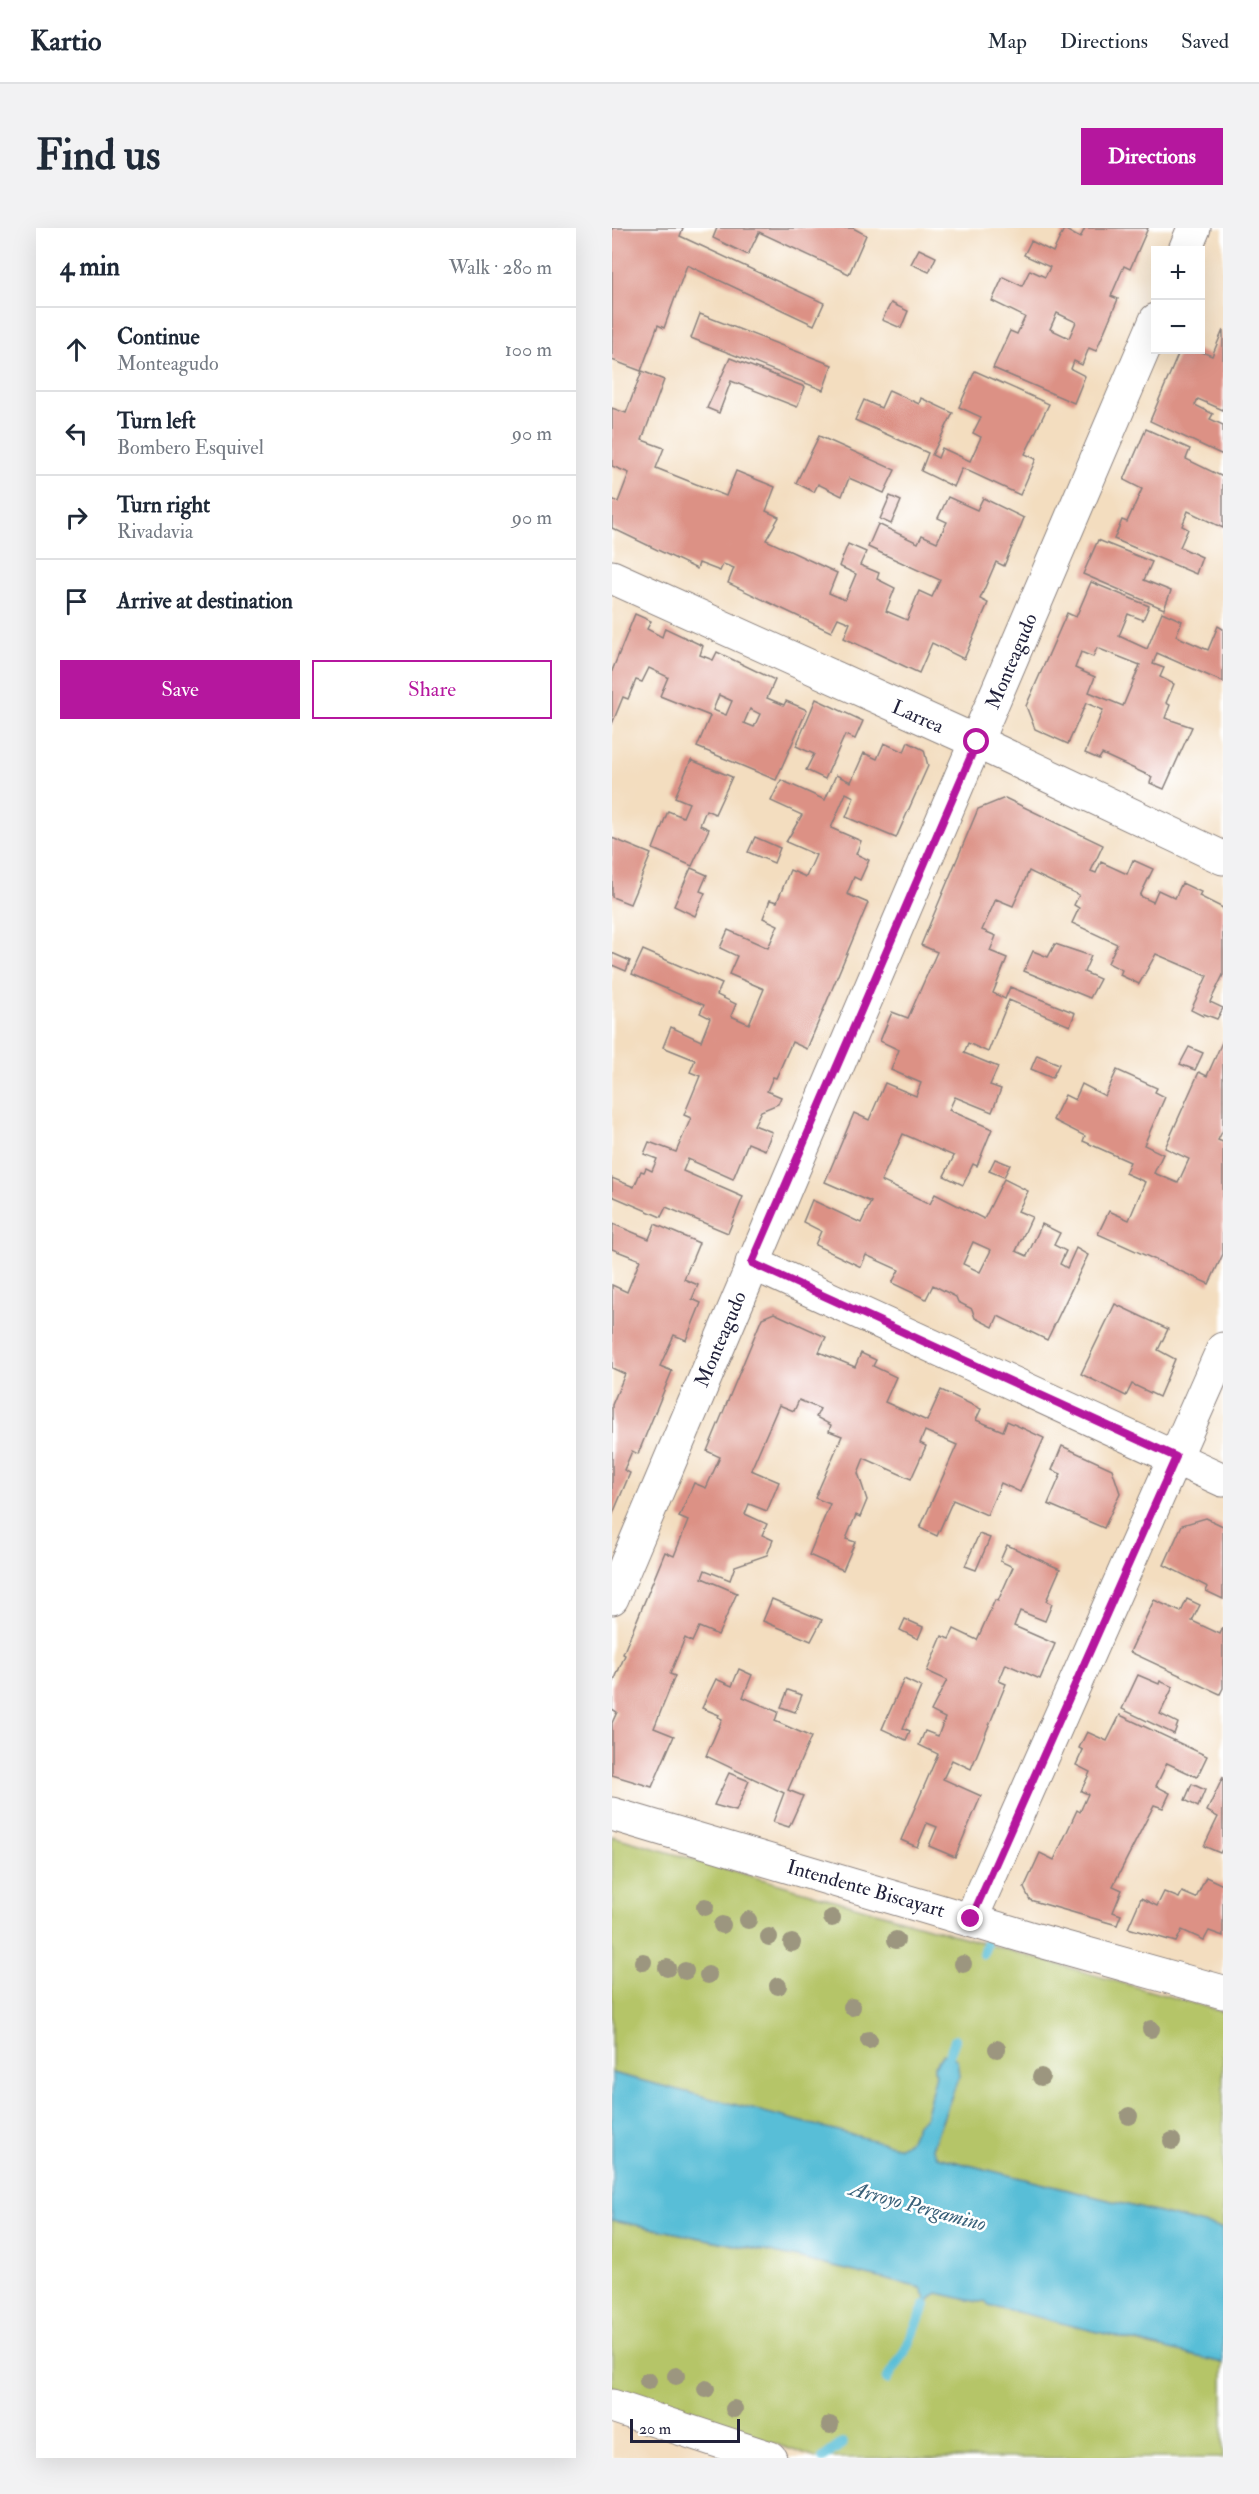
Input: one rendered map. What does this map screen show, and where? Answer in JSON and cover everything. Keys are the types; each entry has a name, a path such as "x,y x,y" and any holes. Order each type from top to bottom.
{"street":[{"path":"1187,246 1194,228"},
{"name":"Monteagudo","path":"612,1598 752,1263 977,742 1151,329"},
{"name":"Larrea","path":"612,577 977,742 1223,858"},
{"path":"752,1263 1223,1480"},
{"path":"971,1919 1223,1349"},
{"name":"Intendente Biscayart","path":"612,1814 1223,1992"},
{"path":"612,2406 770,2458"}],"green space":[{"path":"612,1836 1223,2012 1223,2229 937,2157 932,2149 952,2095 934,2067 935,2079 925,2118 917,2124 909,2143 900,2147 612,2073"},
{"path":"612,2220 789,2256 922,2288 926,2298 938,2293 978,2302 985,2301 1158,2348 1223,2363 1223,2458 816,2458 612,2388"}],"water":[{"name":"Arroyo Pergamino","path":"943,2054 957,2059 959,2076 932,2148 937,2157 1223,2229 1223,2363 989,2305 985,2301 978,2302 938,2293 927,2305 923,2304 926,2298 921,2288 789,2256 612,2220 612,2073 900,2147 909,2142 917,2124 925,2118 935,2079 934,2067"}],"building":[{"path":"612,228 683,228 680,236 824,303 814,325 687,265 664,328 658,325 641,371 612,360"},
{"path":"717,228 853,228 866,235 849,274 759,232 748,255 713,238"},
{"path":"1085,228 1148,228 1130,269 1124,266 1111,296 1118,299 1096,351 1089,348 1082,365 1074,361 1071,369 1085,376 1074,403 993,368 1010,331 1017,334 1025,317 992,301 1003,277 1022,286 1030,270 1045,277 1050,267 1024,255 1031,241 1053,252 1064,229 1080,238","holes":["1057,313 1076,322 1069,338 1050,329"]},
{"path":"919,249 936,257 929,272 911,264"},
{"path":"891,303 908,311 901,328 882,320"},
{"path":"700,314 832,365 823,390 691,338"},
{"path":"1223,330 1223,410 1198,399 1195,405 1213,414 1210,419 1223,425 1223,455 1150,421 1178,354 1205,353 1212,356"},
{"path":"730,358 805,387 797,407 731,381 719,413 707,408"},
{"path":"642,371 664,380 642,440 664,448 656,468 726,496 736,471 775,487 766,511 779,517 766,540 837,573 829,593 845,600 856,574 839,566 848,544 866,552 860,565 879,573 877,579 895,588 886,611 907,620 919,591 932,597 940,580 868,547 878,524 918,543 922,535 937,542 947,522 938,518 948,497 977,510 983,498 1024,518 1004,566 996,562 980,599 988,603 964,659 932,643 919,673 844,638 850,623 838,618 831,632 728,583 734,568 723,564 720,571 699,563 697,569 612,528 612,499 618,502 629,473 612,466 612,408 626,413"},
{"path":"975,371 1049,404 1025,454 1036,459 1020,495 962,468 954,487 921,471 928,453 855,420 864,400 881,408 889,390 919,404 921,398 953,413 932,455 938,458 942,448 970,461 981,437 973,433 981,417 959,407"},
{"path":"1146,429 1190,449 1186,459 1223,477 1223,528 1188,511 1182,526 1188,529 1180,547 1202,557 1196,574 1114,539 1122,520 1127,522 1142,489 1124,480"},
{"path":"819,436 895,470 884,493 849,478 842,496 818,484 814,492 796,483"},
{"path":"890,496 901,501 891,524 880,519"},
{"path":"1098,540 1152,562 1144,580 1171,591 1164,609 1083,574"},
{"path":"1091,582 1149,606 1143,620 1128,614 1119,636 1147,649 1162,612 1182,621 1176,636 1208,650 1218,626 1223,629 1223,682 1157,653 1153,664 1164,668 1160,677 1174,684 1166,703 1170,705 1165,718 1192,727 1164,789 1150,783 1152,777 1102,754 1099,759 1085,753 1103,710 1086,703 1068,744 1035,729 1026,706 1067,613 1076,617","holes":["1097,648 1140,665 1123,706 1089,692 1095,677 1075,668 1081,652 1093,657"]},
{"path":"635,614 651,621 647,629 662,637 665,628 703,646 700,655 713,660 717,652 775,680 767,698 784,705 786,701 807,710 776,780 697,747 710,716 660,696 668,677 649,668 642,682 636,680 628,699 623,697 612,724 612,671","holes":["719,695 732,701 726,715 713,710","750,709 760,714 754,727 744,723"]},
{"path":"816,699 863,721 855,739 845,735 825,779 806,770 814,754 796,746"},
{"path":"908,742 924,750 928,766 896,838 846,817 854,797 846,793 831,828 861,841 856,854 869,860 860,880 854,877 847,894 868,903 807,1049 792,1042 776,1078 773,1077 767,1091 781,1097 778,1104 761,1111 754,1125 772,1132 765,1150 748,1143 733,1179 688,1159 683,1171 743,1197 728,1233 666,1207 661,1217 612,1196 612,1178 634,1187 641,1171 644,1172 646,1168 652,1171 657,1159 644,1154 649,1142 676,1152 691,1118 684,1115 700,1076 690,1072 695,1060 663,1047 671,1027 701,1041 710,1018 700,1013 704,1005 632,974 643,950 722,984 717,995 736,1004 731,1016 749,1024 764,989 729,974 737,956 720,948 728,930 768,948 778,925 763,918 770,900 777,902 790,870 806,877 816,855 786,842 802,815 771,801 781,780 825,800 836,775 851,782 864,753 877,759 884,743 904,752"},
{"path":"691,760 732,777 715,814 706,810 700,825 709,829 692,866 653,849 668,811 683,817 689,803 675,797"},
{"path":"1005,798 1103,845 1091,871 1096,873 1101,862 1127,874 1133,860 1153,869 1140,896 1153,902 1158,890 1175,898 1182,883 1201,892 1199,896 1223,908 1223,975 1210,1002 1223,1008 1217,1019 1191,1010 1207,976 1156,954 1139,984 1120,975 1122,970 1108,963 1117,944 1072,923 1079,908 1074,905 1079,895 1029,871 1013,906 996,899 982,930 996,936 990,951 1007,958 993,993 1005,999 1010,987 1075,1013 1070,1026 1009,1000 988,1052 968,1043 964,1053 998,1067 990,1085 1001,1089 992,1112 955,1097 949,1110 992,1129 977,1166 973,1164 963,1185 944,1176 954,1156 903,1134 881,1181 930,1204 935,1194 984,1219 1004,1179 1028,1191 1018,1211 1032,1217 1016,1251 1027,1256 1042,1224 1060,1233 1054,1245 1066,1251 1060,1264 1067,1268 1076,1248 1088,1255 1047,1340 998,1316 993,1327 975,1318 972,1309 958,1302 956,1297 933,1285 926,1299 892,1283 899,1270 866,1255 861,1267 815,1245 821,1231 803,1222 812,1200 861,1223 871,1202 825,1182 854,1113 869,1120 885,1083 916,1096 921,1083 891,1070 899,1050 880,1041 892,1012 908,1018 937,952 921,945 978,809","holes":["973,1242 991,1250 980,1272 963,1264"]},
{"path":"755,837 780,848 774,863 748,852"},
{"path":"612,838 651,854 630,904 612,897"},
{"path":"691,868 707,875 700,891 705,893 695,916 674,906"},
{"path":"1055,944 1091,956 1084,972 1100,979 1090,998 1024,971 1033,951 1048,957"},
{"path":"612,953 630,961 626,971 612,965"},
{"path":"1223,1040 1223,1130 1218,1140 1223,1142 1223,1254 1209,1284 1098,1234 1109,1211 1129,1220 1145,1182 1125,1173 1130,1162 1083,1141 1085,1136 1053,1120 1065,1095 1075,1100 1082,1084 1105,1096 1117,1070 1157,1088 1155,1092 1165,1097 1144,1145 1163,1154 1154,1173 1178,1183 1189,1159 1165,1148 1199,1072 1207,1076"},
{"path":"1189,1047 1203,1053 1195,1070 1180,1064"},
{"path":"1037,1055 1059,1064 1052,1078 1031,1069"},
{"path":"995,1159 1010,1165 1004,1177 989,1171"},
{"path":"613,1224 649,1239 655,1224 699,1243 684,1279 698,1285 692,1299 701,1303 686,1340 674,1335 660,1366 672,1371 638,1454 632,1451 624,1470 630,1473 612,1516 612,1405 625,1374 612,1368 612,1285 627,1292 640,1260 612,1249"},
{"path":"1115,1304 1168,1329 1158,1350 1175,1359 1159,1397 1132,1384 1126,1396 1081,1374"},
{"path":"774,1313 826,1337 819,1352 855,1367 861,1353 876,1360 873,1366 896,1377 885,1402 927,1421 941,1390 981,1409 976,1420 1003,1431 1007,1421 1044,1438 1020,1492 1001,1483 987,1515 953,1500 937,1536 920,1528 957,1445 925,1431 920,1443 926,1446 911,1479 864,1458 858,1473 867,1500 860,1517 856,1515 846,1539 855,1542 843,1570 809,1555 830,1504 815,1498 842,1436 829,1431 831,1425 816,1417 820,1409 799,1400 794,1411 779,1405 751,1470 779,1482 767,1511 749,1504 745,1514 767,1524 762,1535 773,1540 767,1555 735,1566 730,1580 705,1570 702,1578 737,1593 718,1635 699,1627 692,1642 685,1638 670,1674 675,1676 654,1728 674,1736 652,1787 612,1775 612,1723 617,1712 612,1709 612,1686 625,1655 623,1654 665,1552 674,1556 688,1521 679,1517 694,1483 706,1488 720,1457 707,1451 762,1318"},
{"path":"1062,1446 1112,1469 1120,1493 1104,1528 1048,1504 1061,1474 1052,1470"},
{"path":"1206,1518 1223,1526 1223,1599 1206,1591 1208,1587 1164,1565 1182,1525"},
{"path":"979,1534 990,1538 976,1570 965,1566"},
{"path":"1007,1545 1060,1569 1046,1601 1052,1604 1045,1621 1020,1611 1014,1626 1055,1644 1040,1679 1006,1664 999,1681 1006,1684 971,1769 952,1760 943,1779 981,1796 955,1857 929,1846 937,1827 927,1823 917,1847 901,1840 938,1754 919,1745 925,1731 938,1736 945,1718 931,1711 947,1680 927,1671 942,1636 949,1639 954,1629 977,1640 1013,1567 1000,1561"},
{"path":"772,1599 822,1620 811,1641 763,1621"},
{"path":"1187,1599 1200,1605 1192,1621 1220,1634 1223,1627 1223,1688 1220,1694 1130,1652 1154,1600 1181,1612"},
{"path":"905,1619 923,1627 918,1639 900,1630"},
{"path":"739,1669 752,1675 743,1697 778,1712 775,1721 811,1737 788,1790 803,1796 789,1827 773,1822 784,1793 706,1756 722,1719 718,1717 719,1715 702,1708 716,1679 732,1686"},
{"path":"1138,1675 1173,1687 1160,1714 1178,1723 1174,1734 1122,1709"},
{"path":"904,1679 921,1687 903,1728 910,1731 906,1740 882,1729"},
{"path":"788,1690 802,1695 795,1712 781,1707"},
{"path":"1120,1715 1207,1756 1197,1777 1167,1763 1156,1786 1170,1793 1163,1808 1154,1805 1113,1886 1122,1890 1113,1912 1121,1915 1117,1925 1030,1900 1024,1888 1040,1853 1054,1860 1077,1810 1080,1812 1088,1794 1081,1791 1090,1772 1076,1765 1083,1750 1079,1748 1087,1732 1107,1741"},
{"path":"729,1773 749,1781 736,1811 714,1805"},
{"path":"1223,1777 1223,1847 1220,1853 1204,1846 1218,1817 1207,1811"},
{"path":"1192,1784 1205,1790 1198,1807 1185,1800"},
{"path":"1206,1877 1223,1885 1223,1936 1209,1931 1204,1940 1182,1930 1176,1942 1128,1928 1141,1898 1157,1906 1164,1892 1179,1898 1182,1892 1196,1898"}],"waterway":[{"path":"983,1954 986,1944"},
{"path":"949,2056 955,2040"},
{"path":"887,2379 904,2353 925,2305"},
{"path":"823,2458 843,2443"}],"route":[{"path":"971,1919 1176,1457 752,1263 977,742"}]}
